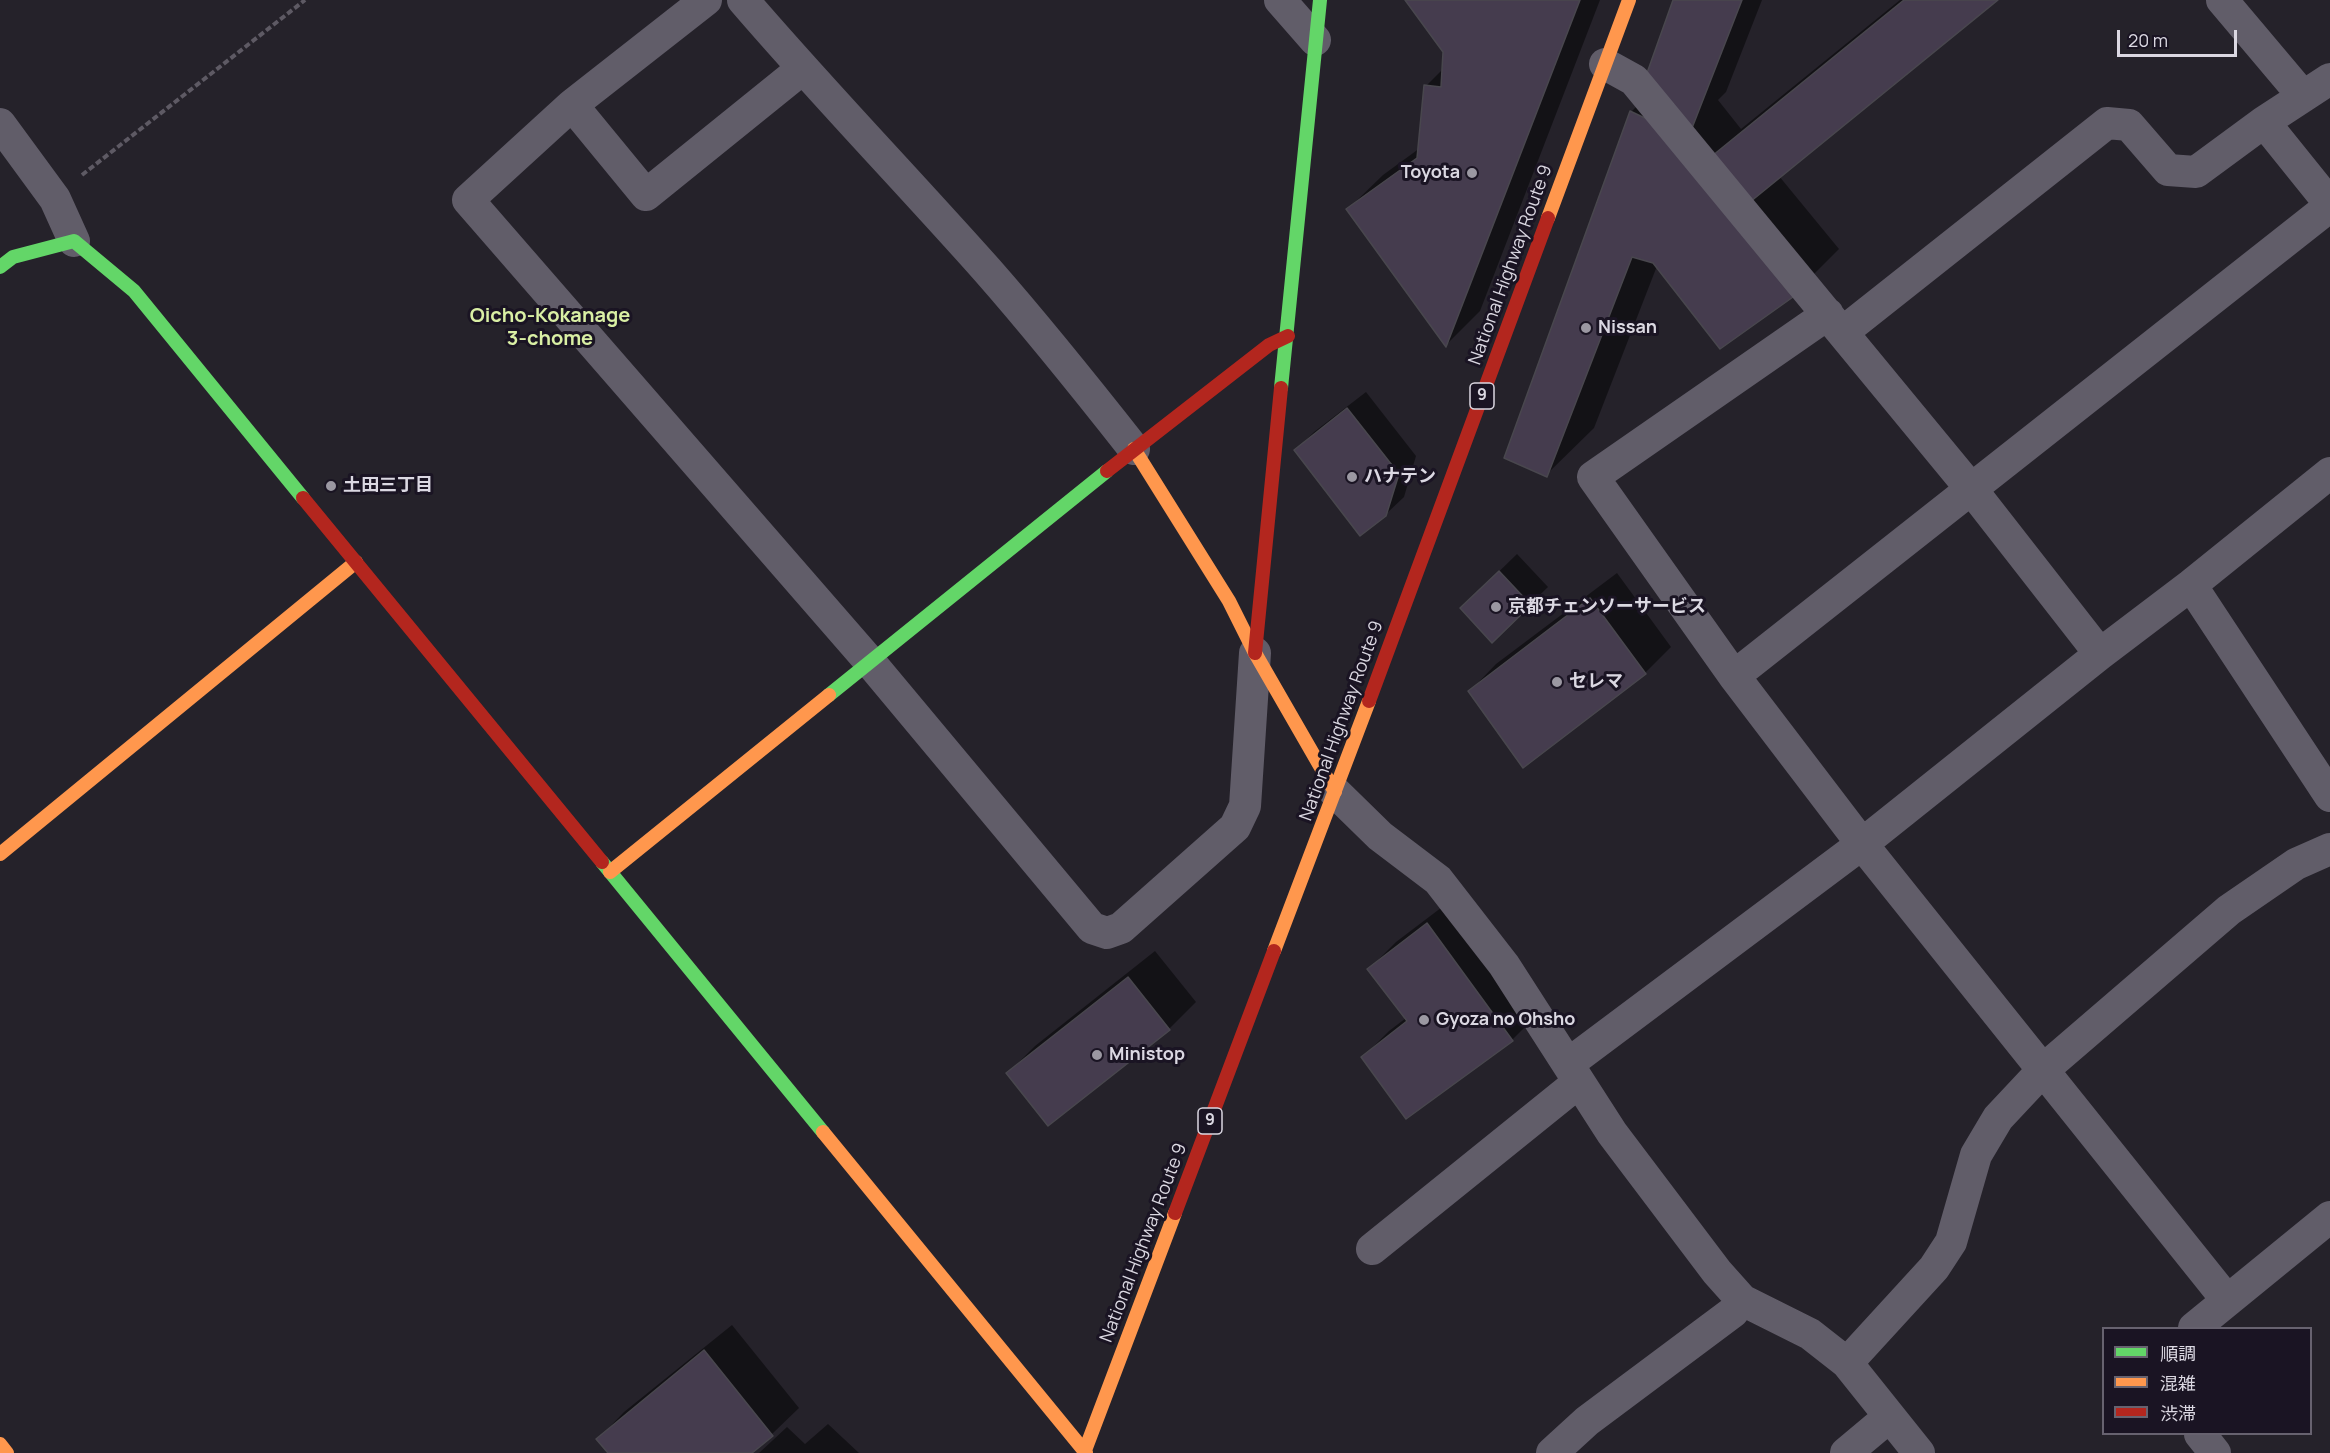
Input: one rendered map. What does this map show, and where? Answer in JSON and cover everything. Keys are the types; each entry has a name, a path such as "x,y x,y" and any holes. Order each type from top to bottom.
{"main road":[{"path":"1255,653 1320,0"},
{"name":"National Highway Route 9","path":"1085,1452 1335,792 1629,0"},
{"path":"0,267 13,257 74,241 134,291 1085,1452"},
{"path":"610,872 1134,448 1269,345 1288,336"},
{"path":"1134,448 1228,601 1255,653 1335,792"},
{"path":"0,854 356,562"},
{"path":"0,1444 7,1453"}],"street":[{"path":"706,0 572,105 468,200 870,663 1092,928 1107,933 1121,928 1235,827 1245,806 1255,653"},
{"path":"743,0 802,69 986,269 1134,448"},
{"path":"1280,0 1316,40"},
{"path":"2231,3 2303,96"},
{"path":"1605,64 1634,80 1972,490 2100,654"},
{"path":"572,105 646,195 802,69"},
{"path":"2226,1300 1862,844 1734,676 1593,477 1835,323 2107,123 2129,125 2168,170 2196,172 2264,122 2330,79"},
{"path":"1734,676 2330,205 2264,122"},
{"path":"0,124 55,199 74,241"},
{"path":"1372,1249 1573,1073 2330,473"},
{"path":"2191,585 2330,796"},
{"path":"1335,792 1380,836 1438,880 1504,965 1612,1133 1717,1272 1742,1300 1810,1334 1847,1363 1919,1453"},
{"path":"1847,1363 1934,1268 1951,1242 1976,1155 1998,1118 2043,1070 2229,910 2296,864 2330,849"},
{"path":"2196,1327 2226,1300 2330,1217"},
{"path":"1552,1453 1587,1420 1733,1312 1742,1300"},
{"path":"1846,1453 1889,1417"},
{"path":"2201,1435 2215,1453"}],"path":[{"path":"55,199 99,161 305,0"}],"building":[{"path":"1405,0 1580,0 1446,347 1346,209 1417,158 1424,85 1441,87 1443,52"},
{"path":"1673,0 1742,0 1692,128 1647,73"},
{"path":"1904,0 1998,0 1750,202 1712,156"},
{"path":"1630,111 1649,120 1793,297 1720,349 1653,263 1632,257 1547,477 1504,458"},
{"path":"1347,408 1399,474 1386,516 1360,536 1294,450"},
{"name":"京都チェンソーサービス","path":"1499,571 1531,605 1492,643 1460,608"},
{"name":"セレマ","path":"1590,598 1646,674 1523,768 1468,691"},
{"path":"1427,923 1513,1041 1406,1119 1361,1057 1407,1021 1367,969"},
{"path":"1128,977 1170,1030 1048,1126 1006,1073"},
{"path":"704,1350 773,1436 752,1453 608,1453 596,1439"}],"traffic: fast":[{"path":"1281,388 1320,0"},
{"path":"0,267 13,257 74,241 134,291 303,498"},
{"path":"829,695 1107,471"},
{"path":"602,862 823,1132"}],"traffic: slow":[{"path":"1548,218 1629,0"},
{"path":"1134,449 1229,601 1255,653 1335,792"},
{"path":"0,854 356,562"},
{"path":"610,872 829,695"},
{"path":"1274,951 1369,701"},
{"path":"823,1132 1086,1453"},
{"path":"1084,1453 1175,1213"},
{"path":"0,1444 7,1453"}],"traffic: jam":[{"path":"1369,701 1548,218"},
{"path":"1107,471 1269,345 1288,336"},
{"path":"1255,653 1281,388"},
{"path":"303,498 602,862"},
{"path":"1175,1213 1274,951"}],"place":[{"name":"Toyota","path":"1472,173"},
{"name":"Nissan","path":"1586,328"},
{"name":"ハナテン","path":"1352,477"},
{"name":"土田三丁目","path":"331,486"},
{"name":"京都チェンソーサービス","path":"1496,607"},
{"name":"セレマ","path":"1557,682"},
{"name":"Gyoza no Ohsho","path":"1424,1020"},
{"name":"Ministop","path":"1097,1055"}],"district":[{"name":"Oicho-Kokanage 3-chome","path":"550,328"}]}
